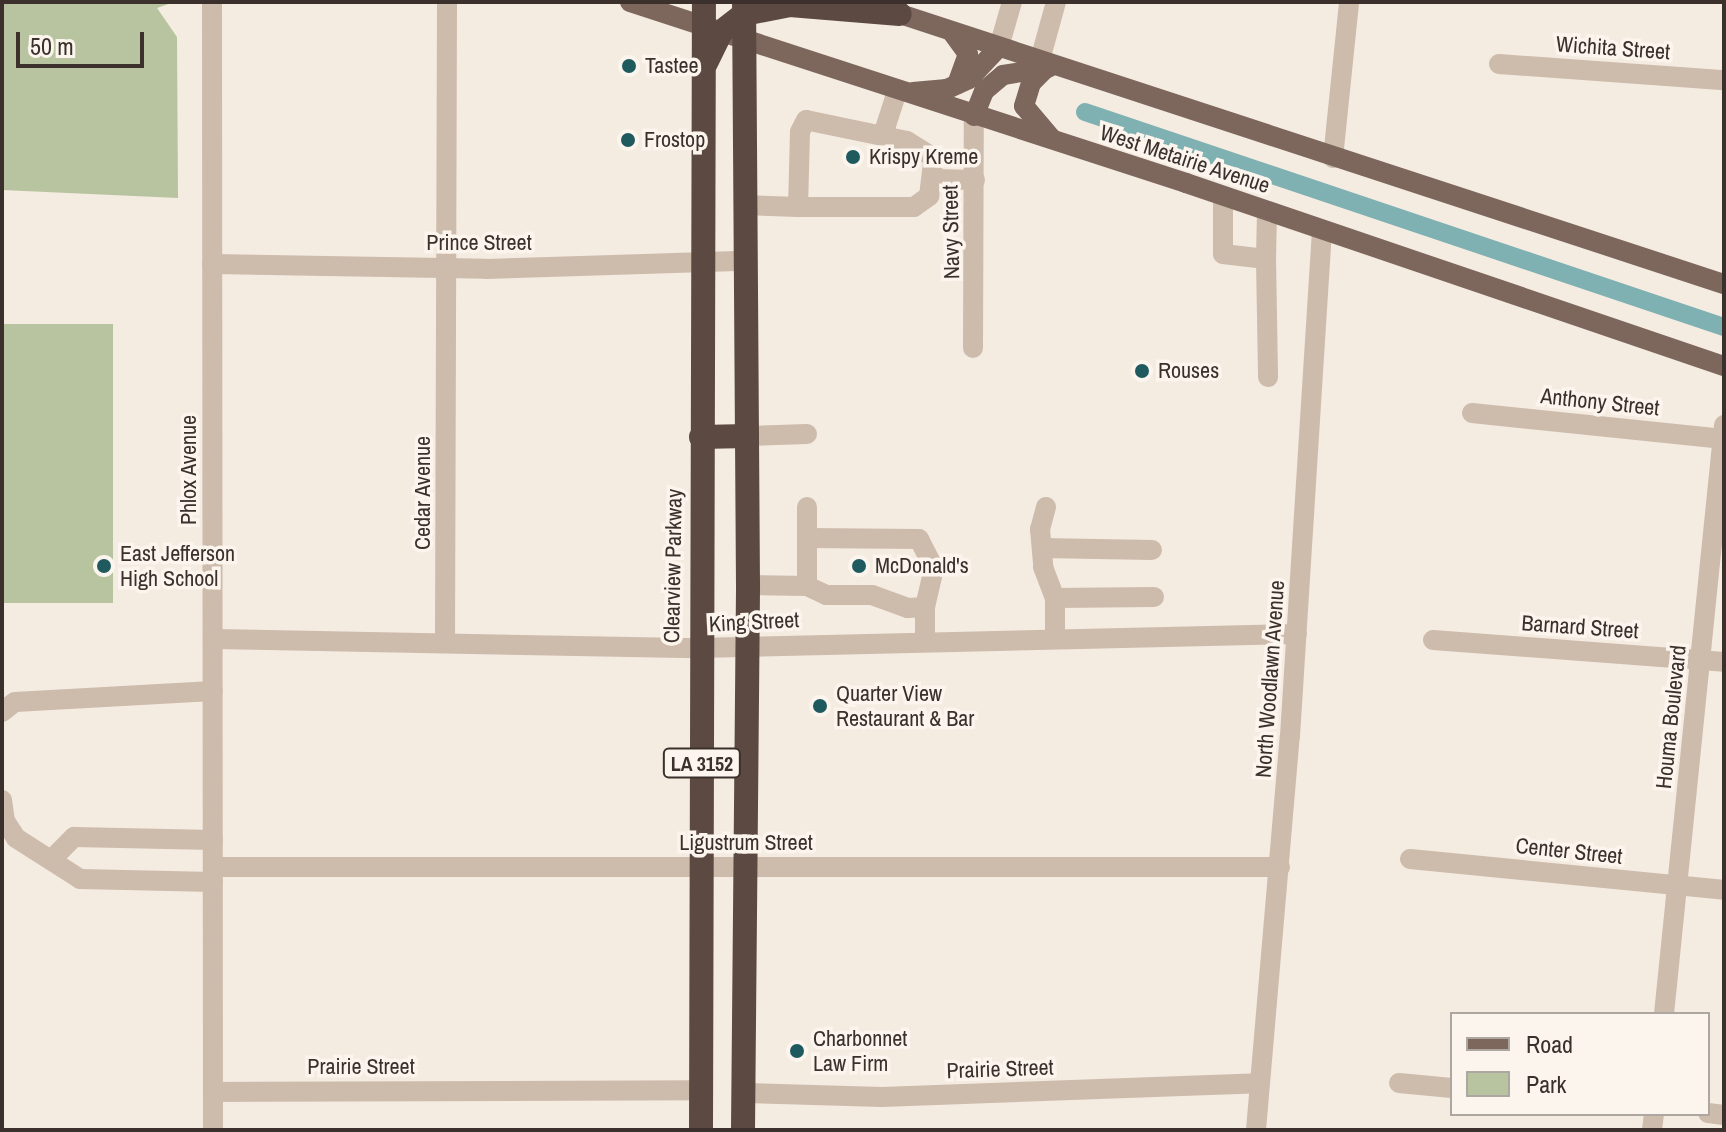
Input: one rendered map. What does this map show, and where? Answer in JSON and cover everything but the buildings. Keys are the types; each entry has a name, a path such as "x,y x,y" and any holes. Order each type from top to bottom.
{"highway":[{"name":"Clearview Parkway","path":"704,2 723,33 745,205 748,644 743,1130"},
{"path":"723,33 744,8 790,5 900,14"},
{"name":"Clearview Parkway","path":"701,1130 705,867 698,648 703,76 723,33"},
{"path":"701,437 747,436"}],"main road":[{"name":"West Metairie Avenue","path":"630,2 1223,196 1724,366"},
{"path":"864,2 1043,64 1724,284"},
{"path":"951,31 968,54 957,84"},
{"path":"897,91 920,92 957,84 981,70 999,47"},
{"path":"974,116 984,91 1003,75 1043,64"},
{"path":"1043,64 1031,83 1024,106 1055,142"}],"street":[{"name":"Phlox Avenue","path":"212,2 213,1130"},
{"path":"446,267 447,2"},
{"path":"999,47 1012,2"},
{"path":"1043,64 1056,2"},
{"path":"1333,158 1349,2"},
{"name":"Wichita Street","path":"1499,64 1724,80"},
{"path":"883,135 897,91"},
{"name":"Navy Street","path":"973,348 974,116"},
{"path":"745,205 798,207 914,207 929,196 935,179 934,158 907,141 806,120 800,132 798,207"},
{"path":"935,179 975,180"},
{"path":"1223,196 1223,254 1266,259"},
{"path":"1267,211 1268,377"},
{"name":"North Woodlawn Avenue","path":"1256,1130 1280,867 1322,230"},
{"name":"Prince Street","path":"212,264 446,267 745,261"},
{"name":"Cedar Avenue","path":"445,641 446,267"},
{"name":"Anthony Street","path":"1472,413 1723,434"},
{"path":"747,436 807,434"},
{"name":"Houma Boulevard","path":"1664,1012 1723,434"},
{"path":"807,507 807,586"},
{"path":"1046,507 1042,548 1055,598 1055,638"},
{"path":"807,538 919,539 934,568 925,607 925,641"},
{"path":"1042,548 1152,550"},
{"path":"748,585 807,586 826,595 872,595 908,608 925,607"},
{"path":"1055,598 1154,597"},
{"name":"King Street","path":"213,639 698,648 748,644 1297,634"},
{"name":"Barnard Street","path":"1433,640 1724,662"},
{"path":"2,712 15,702 213,691"},
{"name":"Ligustrum Street","path":"2,800 5,821 16,838 80,879 744,866 1280,867"},
{"path":"51,860 74,837 213,840"},
{"name":"Center Street","path":"1410,859 1724,890"},
{"name":"Prairie Street","path":"743,1093 882,1097 1259,1083"},
{"path":"1399,1083 1450,1088"},
{"name":"Prairie Street","path":"213,1092 700,1090"}],"green space":[{"path":"2,2 174,2 157,8 177,37 178,198 2,190"},
{"path":"2,324 113,324 113,603 2,603"}],"waterway":[{"path":"1085,112 1724,327"}],"place":[{"name":"Tastee","path":"629,66"},
{"name":"Frostop","path":"628,140"},
{"name":"Krispy Kreme","path":"853,157"},
{"name":"Rouses","path":"1142,371"},
{"name":"East Jefferson High School","path":"104,566"},
{"name":"McDonald's","path":"859,566"},
{"name":"Quarter View Restaurant & Bar","path":"820,706"},
{"name":"Charbonnet Law Firm","path":"797,1051"}]}
